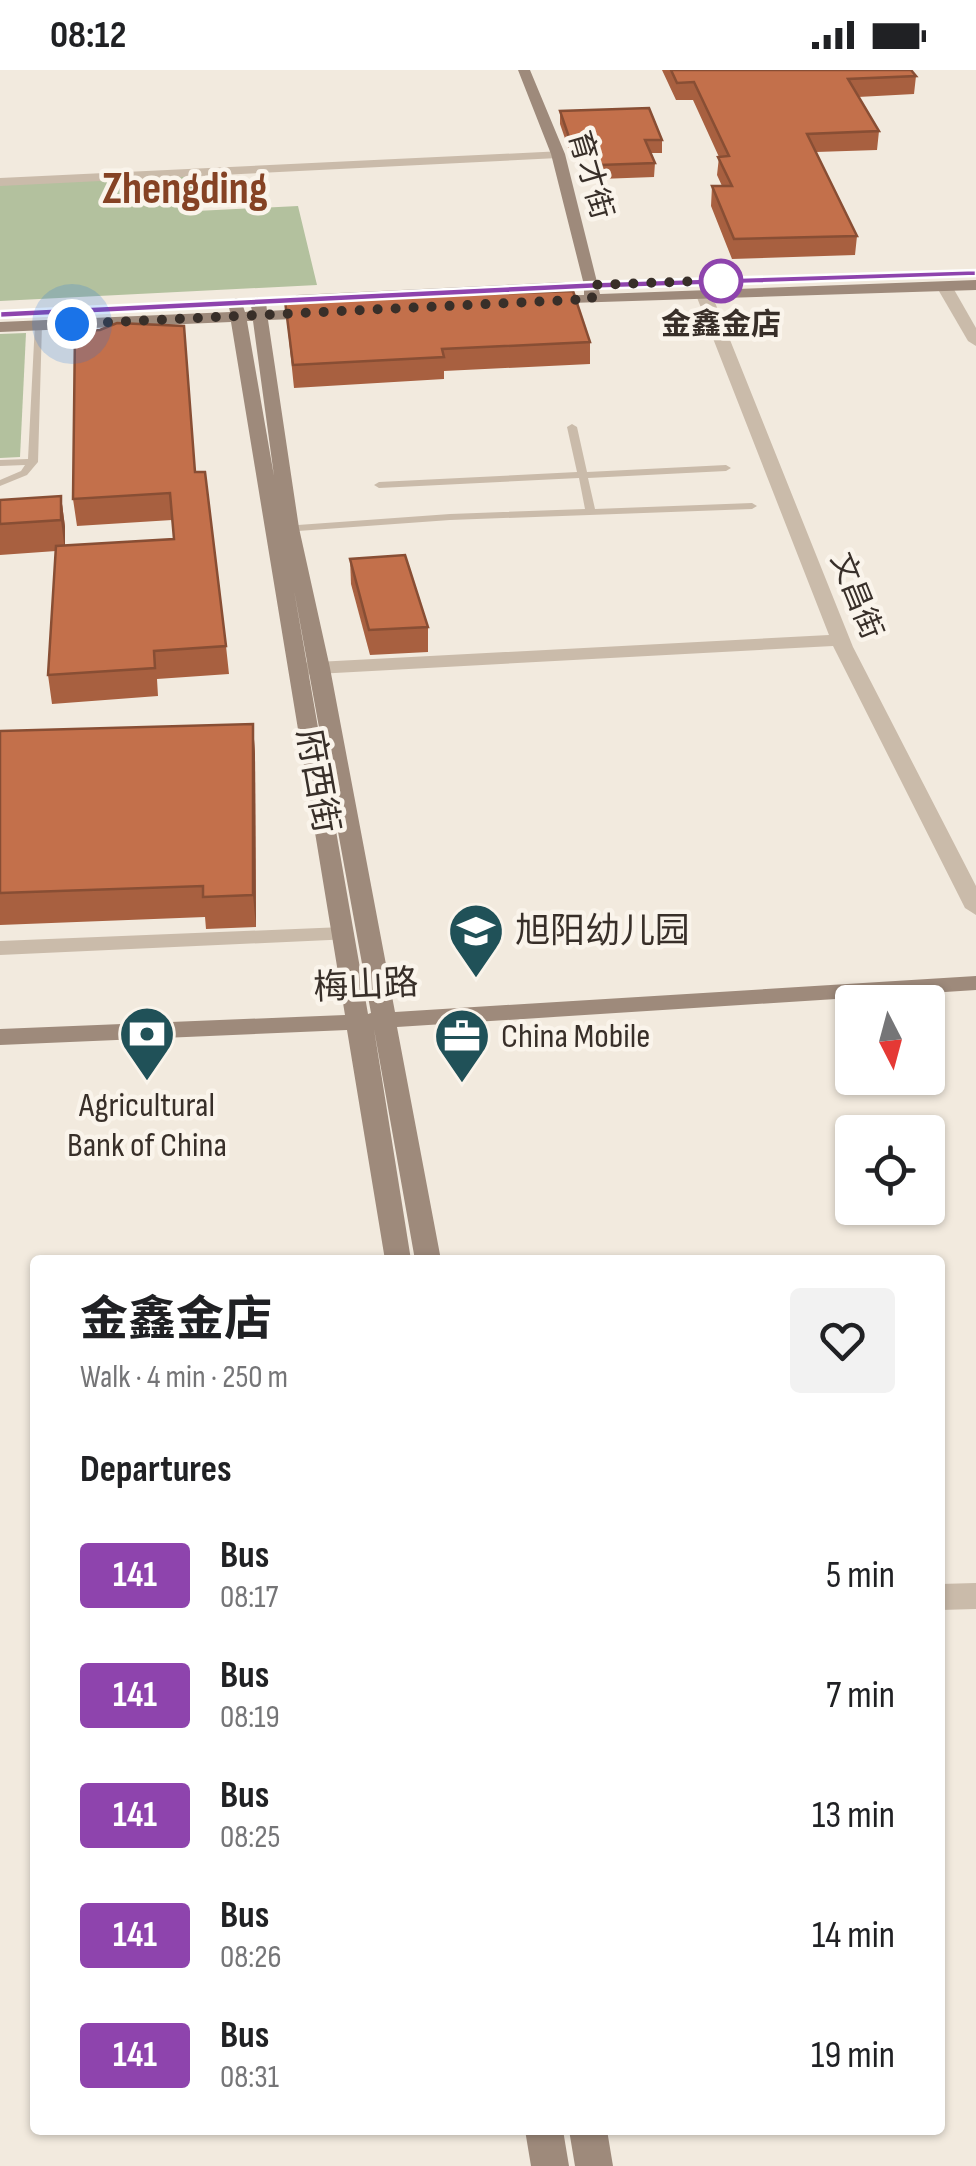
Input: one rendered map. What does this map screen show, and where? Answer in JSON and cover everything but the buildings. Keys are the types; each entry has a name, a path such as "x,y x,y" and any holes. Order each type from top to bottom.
{"street":[{"name":"育才街","path":"524,70 558,154 592,292"},
{"path":"0,182 558,154"},
{"path":"0,315 248,309 976,274"},
{"path":"592,292 704,295 976,285"},
{"path":"944,286 976,340"},
{"name":"文昌街","path":"704,295 841,640 976,908"},
{"path":"0,327 248,309"},
{"name":"府西街","path":"248,309 282,529 309,668 343,934 397,1255"},
{"path":"427,1255 383,1020 309,668 841,640"},
{"path":"0,948 343,934"},
{"name":"梅山路","path":"0,1037 357,1022 976,982"},
{"path":"945,1596 976,1596"},
{"path":"545,2135 550,2166"},
{"path":"589,2135 594,2166"}],"lane":[{"path":"0,483 24,472 33,462 38,325"},
{"path":"572,427 592,512"},
{"path":"0,464 33,462"},
{"path":"379,485 726,468"},
{"path":"282,529 752,506"}],"green space":[{"path":"195,175 196,211 298,206 317,285 0,301 0,184"},
{"path":"26,333 20,457 0,458 0,334"}],"bus line":[{"name":"141","path":"0,315 592,285 976,274"}],"place":[{"name":"金鑫金店","path":"721,281"},
{"name":"旭阳幼儿园","path":"476,980"},
{"name":"Agricultural Bank of China","path":"147,1083"},
{"name":"China Mobile","path":"462,1085"}],"district":[{"name":"Zhengding","path":"185,189"}],"route":[{"path":"72,324 592,299 592,285 729,280 721,281"}]}
